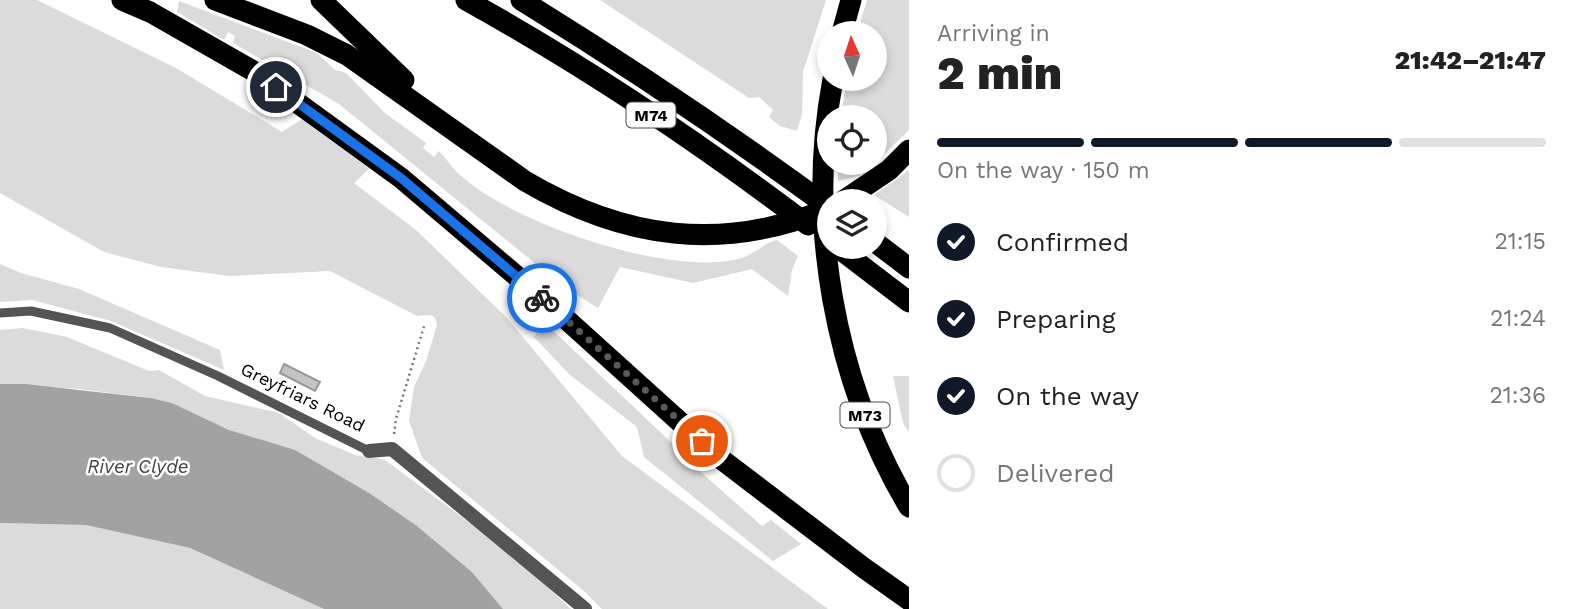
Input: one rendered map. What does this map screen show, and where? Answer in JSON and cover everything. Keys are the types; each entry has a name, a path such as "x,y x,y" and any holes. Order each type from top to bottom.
{"highway":[{"path":"122,0 150,12 255,72 401,178 545,300 721,459 909,600"},
{"name":"M74","path":"215,0 284,26 347,55 525,181 582,211 641,230 671,234 729,235 760,231 817,214"},
{"name":"M74","path":"321,0 481,149"},
{"name":"M74","path":"466,0 640,107 817,231"},
{"name":"M74","path":"520,0 632,69 817,198"},
{"path":"845,21 851,0"},
{"name":"M73","path":"831,91 824,164 825,233 837,318 845,355 864,414 895,484 909,507"},
{"path":"861,189 889,170 909,150"},
{"path":"887,251 909,268"},
{"path":"853,259 909,302"}],"street":[{"name":"Greyfriars Road","path":"369,451 392,449"},
{"path":"392,449 585,609"}],"lane":[{"name":"Greyfriars Road","path":"0,313 31,311 110,328 218,376 369,451"}],"path":[{"path":"392,449 396,419 425,323"}],"shaded area":[{"path":"0,0 37,0 176,68 282,132 302,119 369,169 354,183 416,230 507,318 622,456 828,609 602,609 584,591 422,458 409,421 414,387 426,361 437,325 431,315 417,316 330,271 229,276 161,267 104,252 0,193"},
{"path":"600,0 826,0 819,21 817,21 803,72 802,114 797,131 780,126 769,117 773,110 759,97 749,98"},
{"path":"867,0 909,0 909,130 887,151 887,105 843,105 845,91 887,91 887,21 861,21"},
{"path":"179,1 317,53 335,70 346,73 385,113 426,143 423,148 434,157 439,151 460,175 484,193 546,225 619,249 688,262 738,259 777,240 798,256 792,270 788,296 752,269 693,283 620,267 598,308 563,286 339,104 233,43 235,36 228,32 224,40 177,12"},
{"path":"909,170 909,217 887,203 887,189 882,189"},
{"path":"838,175 860,175 859,176 838,181"},
{"path":"0,264 21,273 79,289 220,350 224,370 111,321 32,300 0,302"},
{"path":"544,322 675,446 699,461 696,468 762,526 771,520 801,544 773,561 644,457 637,427 569,374 534,337"},
{"path":"23,328 67,337 149,371 159,370 205,396 279,413 315,438 355,455 385,460 516,557 571,609 503,609 472,572 417,526 172,403 79,389 0,384 0,330"},
{"path":"893,376 909,376 909,432 903,423"},
{"path":"0,523 86,525 190,548 324,609 0,609"}],"water":[{"name":"River Clyde","path":"0,384 25,384 151,398 172,403 229,430 295,450 369,493 417,526 472,572 503,609 324,609 190,548 86,525 0,523"}],"building":[{"path":"284,364 320,382 315,391 280,373"}],"way so far":[{"path":"542,298 702,441"}],"route":[{"path":"276,87 401,178 542,298"}]}
